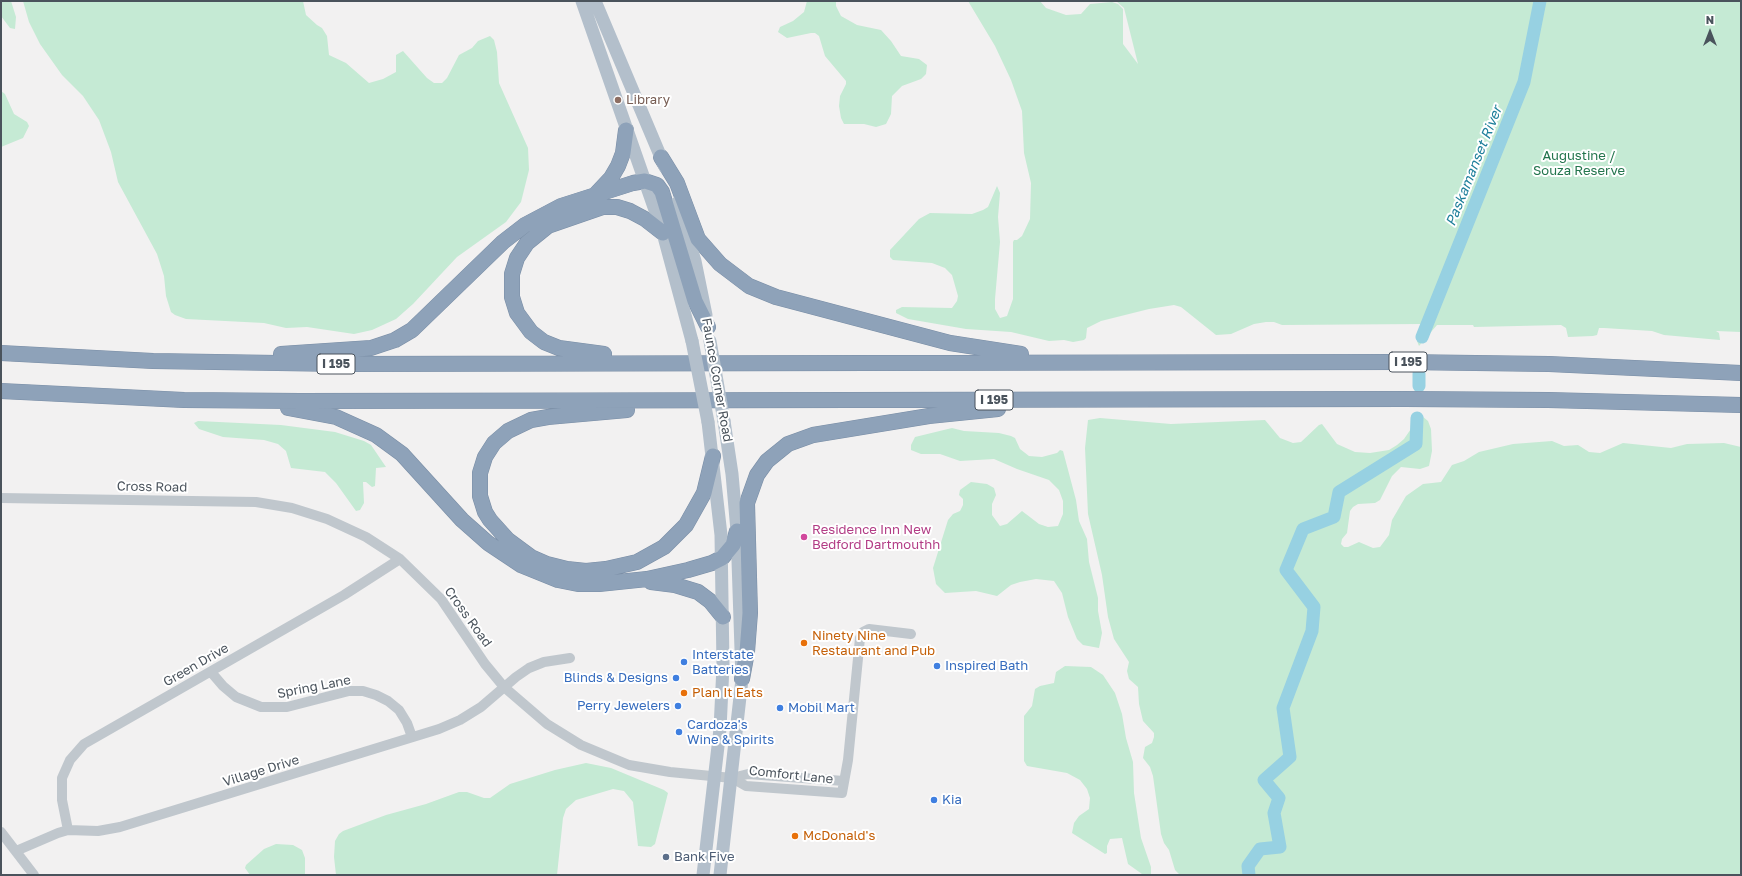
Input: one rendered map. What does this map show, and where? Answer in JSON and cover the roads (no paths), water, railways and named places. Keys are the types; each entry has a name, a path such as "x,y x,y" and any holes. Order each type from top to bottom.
{"highway":[{"path":"595,195 611,178 618,166 623,153 626,130"},
{"path":"661,157 677,183 698,239 723,267 749,286 776,297 950,343 1076,362"},
{"path":"191,362 258,354 362,349 388,344 412,330 503,242 525,225 561,206 633,183 646,181 657,185 662,192 695,301 709,334"},
{"path":"663,233 640,215 617,207 596,209 564,220 541,231 522,250 514,265 512,290 517,313 525,326 538,338 551,346 579,352 670,363"},
{"name":"I 195","path":"1,353 191,362 332,364 1076,362 1495,363 1741,373"},
{"name":"I 195","path":"1,391 184,400 1517,400 1741,405"},
{"path":"246,400 336,418 376,435 402,454 479,536 498,551 534,571 558,580 578,584 634,581 712,563 722,558 730,550 737,531"},
{"path":"742,679 747,652 750,613 748,503 757,475 772,456 788,444 813,435 929,416 1010,408 1064,400"},
{"path":"692,401 647,409 548,417 531,420 516,426 500,436 485,457 479,481 482,504 490,520 502,534 531,557 552,565 576,570 616,568 637,562 656,552 680,533 692,518 704,493 713,456"},
{"path":"634,581 675,585 698,592 710,601 723,617"}],"main road":[{"name":"Faunce Corner Road","path":"582,1 663,233 692,341 713,456 722,558 722,692 702,875"},
{"name":"Faunce Corner Road","path":"595,1 661,157 687,234 709,334 732,474 737,531 742,679 720,875"},
{"path":"595,39 608,32"}],"street":[{"name":"Cross Road","path":"1,498 256,502 292,508 327,519 366,537 400,559 441,599 485,664 504,687 547,724 593,751 640,767 732,778"},
{"name":"Green Drive","path":"68,830 61,786 67,766 74,754 91,740 212,672 360,585 400,559"},
{"path":"844,781 861,634 866,630 873,628 911,634"},
{"name":"Village Drive","path":"16,851 58,832 68,830 98,831 126,825 298,774 439,729 460,720 487,703 522,673 536,665 570,658"},
{"name":"Spring Lane","path":"212,672 223,686 236,697 262,707 287,707 349,692 363,691 376,694 399,710 407,723 412,737"},
{"name":"Comfort Lane","path":"748,774 844,781 842,793 746,786 732,778 748,774"},
{"path":"1,832 34,875"}],"waterway":[{"name":"Paskamanset River","path":"1422,337 1524,82 1540,1"},
{"name":"Paskamanset River","path":"1419,374 1419,386"},
{"name":"Paskamanset River","path":"1249,875 1248,866 1260,849 1280,847 1274,813 1279,798 1264,780 1290,757 1283,708 1312,631 1314,607 1286,570 1303,529 1334,517 1339,492 1416,444 1417,418"}],"place":[{"name":"Library","path":"618,100"},
{"name":"Residence Inn New Bedford Dartmouthh","path":"804,537"},
{"name":"Ninety Nine Restaurant and Pub","path":"804,643"},
{"name":"Interstate Batteries","path":"684,662"},
{"name":"Inspired Bath","path":"937,666"},
{"name":"Blinds & Designs","path":"676,678"},
{"name":"Plan It Eats","path":"684,693"},
{"name":"Perry Jewelers","path":"678,706"},
{"name":"Mobil Mart","path":"780,708"},
{"name":"Cardoza's Wine & Spirits","path":"679,732"},
{"name":"Kia","path":"934,800"},
{"name":"McDonald's","path":"795,836"},
{"name":"Bank Five","path":"666,857"}],"park label":[{"name":"Augustine / Souza Reserve","path":"1579,164"}]}
